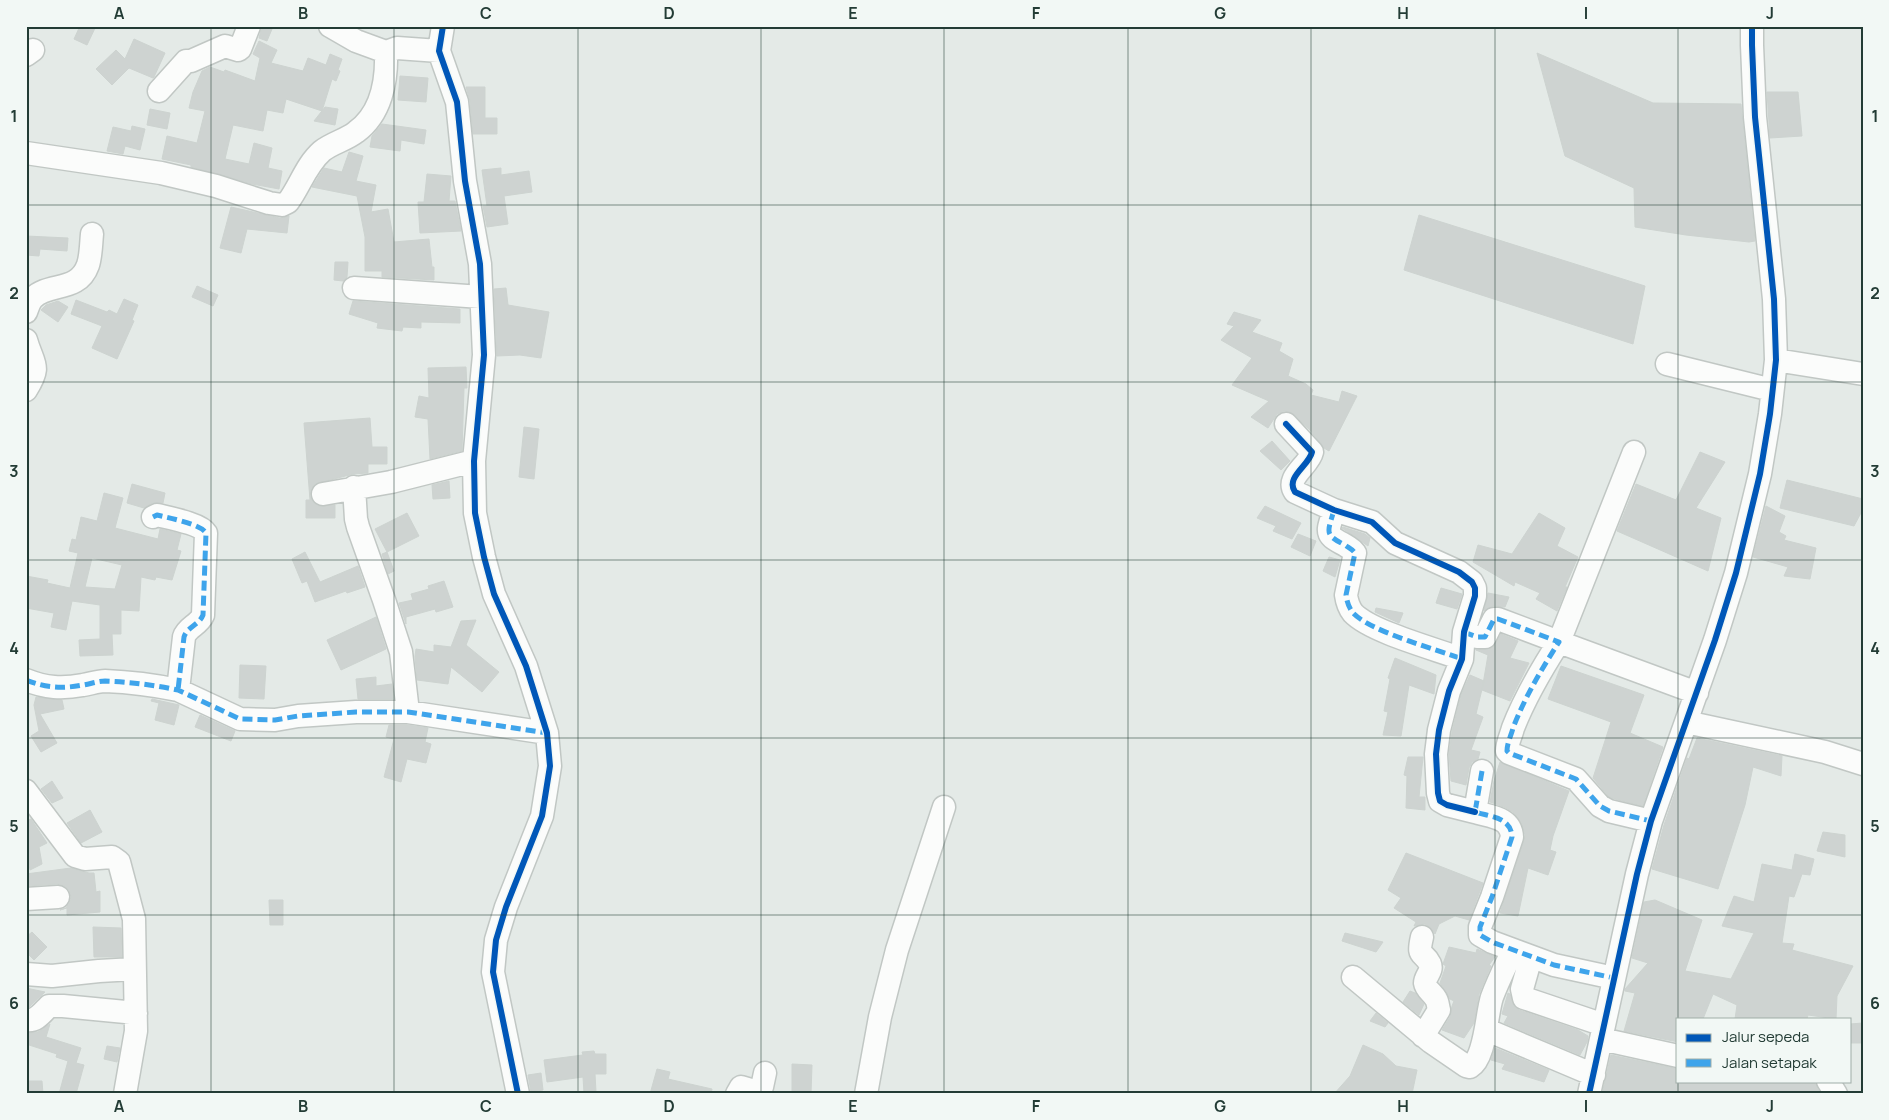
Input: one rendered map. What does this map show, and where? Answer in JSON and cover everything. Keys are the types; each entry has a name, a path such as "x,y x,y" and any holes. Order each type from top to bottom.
{"street":[{"path":"159,91 186,61 191,61 225,46 240,49 249,26"},
{"path":"330,26 356,41 386,52 397,48 439,51"},
{"path":"443,26 439,51 456,102 465,181 480,264 484,355 474,462 475,514 494,594 526,666 547,733 550,766 542,816 506,907 496,940 493,961 493,972 518,1094"},
{"path":"1487,1030 1592,1085 1614,978 1651,821 1736,573 1760,474 1776,360 1774,299 1755,117 1752,26"},
{"path":"26,153 162,174 216,186 269,203 282,205 292,197 311,162 324,150 355,133 369,122 378,107 387,72 386,52"},
{"path":"26,312 34,297 42,292 72,283 80,278 88,264 92,234"},
{"path":"354,288 482,297"},
{"path":"26,340 36,368 33,379 26,390"},
{"path":"1776,360 1863,374"},
{"path":"1667,364 1772,390"},
{"path":"1286,424 1312,452 1310,458 1293,480 1293,488 1296,492 1334,510 1372,522 1395,543 1460,572 1469,578 1475,588 1475,596 1464,632 1462,659 1449,691 1439,730 1436,754 1438,793 1439,799 1443,803 1505,821 1512,829 1512,837 1480,932 1482,937 1554,965 1614,978"},
{"path":"1634,452 1559,642 1543,666 1522,705 1508,741 1507,750 1509,753 1544,768 1576,779 1600,806 1609,811 1651,821"},
{"path":"323,494 354,487 391,482 474,462"},
{"path":"354,487 358,527 401,652 408,712"},
{"path":"1334,510 1329,535 1352,549 1355,553 1346,596 1352,612 1372,626 1462,659"},
{"path":"153,518 157,515 172,519 202,528 206,533 203,615 200,621 185,632 178,690"},
{"path":"1464,632 1477,637 1485,637 1494,619 1498,619 1696,693"},
{"path":"26,680 50,688 67,688 103,681 135,683 178,690 240,719 275,720 298,716 356,712 408,712 547,733"},
{"path":"1686,722 1825,752 1863,764"},
{"path":"1476,812 1482,771"},
{"path":"26,791 75,856 85,859 112,857 119,862 134,920 136,1031 125,1094"},
{"path":"866,1094 880,1017 897,950 944,807"},
{"path":"26,899 58,896"},
{"path":"1422,937 1419,949 1421,955 1430,963 1431,969 1425,982 1427,988 1436,999 1439,1010 1423,1036"},
{"path":"1353,977 1423,1036 1470,1067 1475,1063 1487,1030 1487,1017 1492,996 1522,953"},
{"path":"1522,953 1522,989 1524,998 1602,1032 1676,1055"},
{"path":"26,974 52,976 134,969"},
{"path":"26,1020 31,1021 35,1019 49,1006 52,976"},
{"path":"49,1006 136,1013"},
{"path":"737,1094 741,1087 758,1092 762,1087 765,1073"},
{"path":"1829,1082 1836,1094"}],"building":[{"path":"80,26 96,26 87,45 74,39"},
{"path":"262,26 272,29 267,41 259,38"},
{"path":"134,39 165,53 154,77 129,68 112,85 96,69 116,50 125,59"},
{"path":"259,41 277,50 271,63 303,71 308,58 326,65 330,54 342,59 338,70 340,71 336,81 332,79 322,111 286,99 283,113 267,110 263,131 233,125 225,159 249,164 254,143 272,148 268,168 282,171 279,189 252,184 191,167 191,165 162,159 167,136 197,143 205,111 189,108 193,92 202,71 210,67 224,72 225,70 255,81 260,58 253,54"},
{"path":"1537,53 1653,103 1741,104 1755,241 1749,242 1686,235 1635,227 1634,188 1565,156"},
{"path":"400,76 428,78 426,102 398,100"},
{"path":"466,87 485,87 485,118 497,118 497,134 473,134 470,101"},
{"path":"1767,92 1798,92 1802,136 1770,138"},
{"path":"325,107 338,109 335,125 314,121"},
{"path":"150,109 170,113 167,129 147,125"},
{"path":"382,124 426,130 424,144 401,140 400,151 370,147 372,136"},
{"path":"132,126 145,129 140,150 125,146 123,154 107,151 113,127 131,131"},
{"path":"349,152 363,156 356,181 376,185 371,212 388,209 394,242 429,239 432,267 434,267 434,280 382,277 382,271 365,271 365,237 357,196 312,187 324,168 342,172"},
{"path":"501,168 501,175 529,171 532,192 504,196 508,224 487,227 483,206 487,206 482,170"},
{"path":"427,174 451,176 449,201 455,201 461,231 420,233 418,202 424,202"},
{"path":"231,207 280,218 289,216 287,233 247,229 241,253 220,248"},
{"path":"1419,215 1645,286 1633,344 1404,270"},
{"path":"26,236 68,238 67,251 40,249 39,256 26,255"},
{"path":"335,262 348,262 347,277 343,281 334,280"},
{"path":"197,286 218,295 213,306 192,297"},
{"path":"506,288 508,305 549,312 541,358 520,355 497,356 494,289"},
{"path":"124,299 138,305 132,320 134,321 117,359 92,348 102,326 71,314 76,300 117,314"},
{"path":"58,301 68,307 58,322 41,310 46,305"},
{"path":"353,301 460,309 460,323 421,322 421,328 403,327 402,331 377,328 378,323 349,314"},
{"path":"1234,312 1261,320 1252,332 1282,343 1279,351 1293,359 1288,376 1306,384 1313,390 1311,395 1339,402 1342,391 1357,396 1329,451 1290,412 1284,411 1277,414 1268,428 1251,417 1269,401 1232,385 1252,358 1221,340 1234,326 1227,324"},
{"path":"466,367 467,388 464,388 462,451 430,459 428,419 415,417 419,396 429,398 428,368"},
{"path":"370,418 372,447 387,447 387,464 368,464 368,473 353,474 315,484 310,496 313,502 319,506 335,505 335,518 306,518 306,500 310,500 304,423"},
{"path":"524,427 539,429 534,479 519,477"},
{"path":"1272,441 1290,461 1281,470 1260,451"},
{"path":"1700,452 1725,462 1696,508 1721,518 1708,571 1617,531 1636,484 1676,500"},
{"path":"1787,480 1863,499 1863,509 1854,526 1780,508"},
{"path":"449,481 450,498 433,499 432,485"},
{"path":"132,484 165,493 163,503 152,503 144,508 127,503"},
{"path":"104,493 123,498 115,528 158,539 160,529 181,534 177,550 181,551 172,580 156,577 155,580 141,577 139,611 121,610 121,634 112,634 113,655 80,656 79,640 100,639 100,605 72,601 66,630 51,627 54,613 26,608 26,576 48,580 47,583 70,588 78,553 69,551 72,539 76,540 81,517 97,521","holes":["92,558 122,565 115,589 85,587"]},
{"path":"1265,506 1301,523 1292,539 1273,531 1276,526 1257,518"},
{"path":"1766,506 1785,516 1779,532 1786,536 1784,540 1816,548 1810,579 1784,576 1788,567 1753,557"},
{"path":"407,513 419,536 387,552 375,529"},
{"path":"1539,513 1565,528 1557,546 1578,557 1557,611 1536,599 1540,593 1515,582 1514,586 1473,562 1478,545 1512,554"},
{"path":"1342,528 1365,534 1370,538 1368,546"},
{"path":"1298,534 1316,541 1310,556 1291,547"},
{"path":"305,552 320,582 358,566 365,587 347,593 346,591 315,602 307,581 302,583 292,559"},
{"path":"387,552 394,571 388,574 382,554"},
{"path":"1329,557 1340,560 1335,577 1323,571"},
{"path":"444,581 453,607 436,612 435,609 406,617 406,624 399,603 413,600 411,594 429,589 428,586"},
{"path":"1441,588 1462,594 1457,609 1436,603"},
{"path":"1488,593 1509,597 1505,607 1493,606 1484,611"},
{"path":"1376,608 1403,613 1399,623 1375,612"},
{"path":"376,617 386,649 341,670 327,640"},
{"path":"476,620 466,645 499,672 482,692 451,667 448,684 417,680 416,649 434,652 434,645 451,647 461,621"},
{"path":"1501,634 1518,641 1510,658 1529,663 1510,701 1482,690 1488,655 1476,650 1492,648"},
{"path":"1395,658 1436,675 1434,694 1409,685 1401,736 1383,735 1388,712 1384,711 1390,679 1388,678"},
{"path":"240,665 266,666 264,699 239,698"},
{"path":"1561,666 1644,695 1630,733 1663,747 1643,806 1608,796 1593,778 1611,722 1548,699"},
{"path":"1470,675 1484,681 1476,714 1483,717 1471,750 1480,752 1478,759 1472,762 1469,768 1466,785 1451,781 1449,754 1461,695"},
{"path":"376,677 376,686 392,684 393,699 358,699 356,679"},
{"path":"36,697 62,700 64,709 40,714 57,743 41,752 31,736 39,731 34,705"},
{"path":"152,699 179,705 174,725 155,720 159,703 151,701"},
{"path":"200,715 235,731 231,741 195,727"},
{"path":"389,725 428,728 425,742 431,744 426,763 407,759 401,782 384,777 394,739 386,737"},
{"path":"1697,738 1782,756 1781,776 1753,767 1745,805 1718,889 1652,869 1664,825 1687,758 1689,759"},
{"path":"1408,757 1423,757 1419,797 1425,797 1425,810 1406,808 1407,776 1404,775"},
{"path":"1500,762 1569,791 1553,836 1550,850 1556,852 1548,875 1528,868 1518,916 1500,913 1525,835 1522,824 1513,812 1490,802"},
{"path":"52,781 63,798 52,803 41,789"},
{"path":"90,810 102,832 81,843 67,823"},
{"path":"31,819 47,843 39,847 42,864 30,870 26,849 26,821"},
{"path":"1823,832 1845,835 1845,857 1817,851"},
{"path":"1406,853 1483,883 1469,920 1455,916 1439,924 1435,934 1425,924 1414,926 1416,922 1394,908 1401,898 1388,890"},
{"path":"1795,854 1814,859 1810,875 1802,874 1794,897 1789,896 1782,943 1794,944 1792,950 1853,966 1837,996 1836,1018 1808,1015 1807,1018 1735,1018 1737,1005 1713,994 1703,1018 1676,1018 1676,1042 1624,1031 1635,993 1625,991 1625,989 1648,963 1632,958 1644,902 1655,900 1702,920 1685,971 1731,979 1754,933 1722,926 1734,896 1754,902 1762,864 1792,870"},
{"path":"71,868 94,873 96,892 100,891 100,912 67,915 67,908 60,910 66,908 71,897 69,890 64,886 57,884 26,886 26,874"},
{"path":"269,900 283,900 283,925 270,925"},
{"path":"93,927 121,928 122,957 94,957"},
{"path":"32,932 47,947 34,960 26,952 26,937"},
{"path":"1345,933 1383,942 1376,952 1342,941"},
{"path":"1449,947 1476,953 1477,949 1495,957 1489,965 1491,966 1479,994 1474,1023 1464,1038 1442,1030 1450,1017 1454,1001 1450,999 1440,983 1446,966 1443,964"},
{"path":"26,988 45,992 29,1007 26,1007"},
{"path":"1410,991 1415,993 1424,1004 1419,1015 1403,1002"},
{"path":"1508,993 1514,1006 1519,1010 1578,1030 1588,1036 1580,1055 1504,1023 1508,1016 1502,1014"},
{"path":"1376,1013 1388,1023 1385,1027 1370,1021"},
{"path":"1863,1023 1863,1043 1852,1043 1852,1024"},
{"path":"50,1024 46,1037 81,1048 76,1063 84,1065 76,1094 59,1094 68,1061 56,1057 57,1054 26,1044 26,1033 38,1032"},
{"path":"1363,1045 1383,1054 1396,1066 1417,1070 1412,1094 1334,1094 1350,1076"},
{"path":"107,1046 120,1048 117,1062 104,1059"},
{"path":"1495,1048 1549,1070 1544,1082 1502,1069 1505,1064 1491,1060"},
{"path":"594,1051 595,1054 606,1054 606,1074 595,1074 596,1092 584,1093 583,1077 547,1082 544,1060 583,1055 582,1052"},
{"path":"1611,1055 1676,1069 1676,1082 1809,1082 1816,1084 1820,1094 1602,1094"},
{"path":"792,1064 812,1065 811,1093 792,1092"},
{"path":"657,1069 670,1072 668,1079 712,1089 711,1094 650,1094"},
{"path":"541,1073 543,1090 531,1092 528,1075"},
{"path":"26,1081 42,1081 43,1094 26,1094"}],"marked path":[{"path":"1334,510 1329,528 1330,535 1355,553 1346,595 1348,605 1353,613 1374,627 1462,659"},
{"path":"153,517 157,515 184,522 198,527 206,533 203,615 184,637 178,690"},
{"path":"1464,632 1477,637 1485,637 1494,619 1498,619 1559,642 1523,705 1508,742 1507,751 1576,779 1600,806 1609,811 1651,821"},
{"path":"26,680 54,687 105,681 169,688 178,690 240,719 275,720 298,716 356,712 408,712 547,733"},
{"path":"1482,771 1475,812 1504,822 1511,830 1512,837 1480,927 1480,935 1492,942 1554,965 1614,978"}],"cycle path":[{"path":"443,26 439,51 457,102 465,181 480,264 484,355 474,461 475,513 494,594 526,666 547,733 550,766 542,816 506,907 496,940 493,972 518,1094"},
{"path":"1589,1094 1637,874 1651,821 1715,640 1736,573 1760,474 1770,414 1776,360 1774,299 1755,117 1752,26"},
{"path":"1286,424 1312,452 1295,476 1293,481 1295,492 1334,510 1372,522 1395,543 1459,572 1472,582 1475,588 1475,596 1464,632 1462,659 1449,691 1439,730 1436,754 1440,801 1447,805 1475,812"}]}
